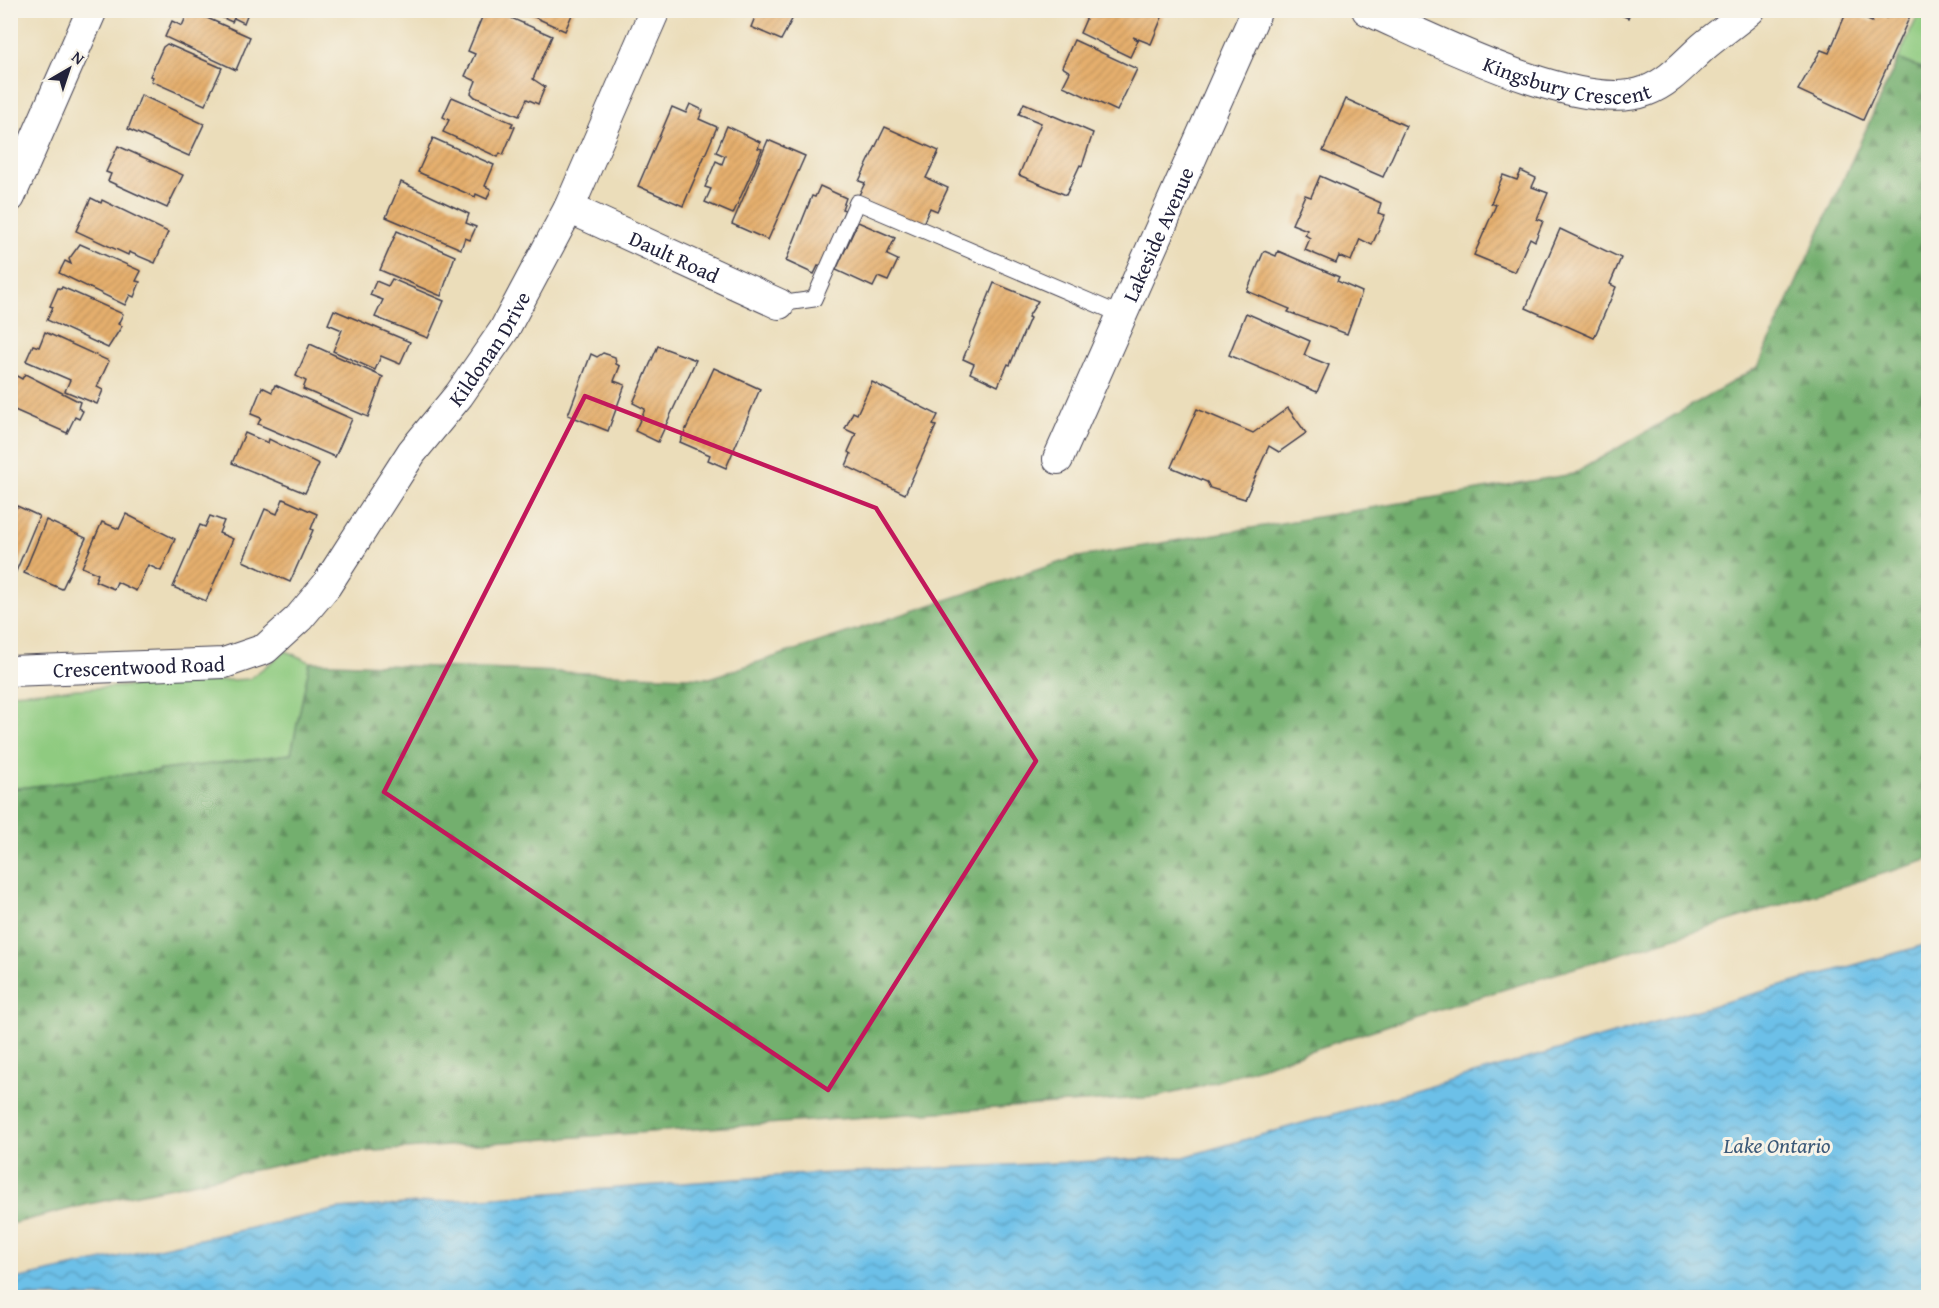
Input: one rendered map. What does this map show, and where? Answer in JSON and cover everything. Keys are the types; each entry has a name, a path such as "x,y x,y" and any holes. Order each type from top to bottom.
{"street":[{"path":"10,197 92,10"},
{"name":"Kildonan Drive","path":"265,649 299,618 326,586 412,452 459,395 504,330 569,208 655,10"},
{"name":"Lakeside Avenue","path":"1058,459 1124,316 1257,10"},
{"name":"Kingsbury Crescent","path":"1367,10 1523,76 1576,93 1613,98 1646,92 1670,78 1704,46 1750,10"},
{"name":"Dault Road","path":"569,208 779,304"},
{"name":"Crescentwood Road","path":"10,671 224,663 265,649"}],"lane":[{"path":"779,304 814,299 857,202 1124,316"}],"highlighted area":[{"path":"585,396 876,508 1036,761 828,1090 384,792"}],"green space":[{"path":"1920,11 1928,11 1926,70 1898,59"},
{"path":"1898,59 1928,71 1928,860 1407,1019 1199,1087 1156,1097 332,1154 89,1204 11,1224 11,789 291,754 310,662 710,678 1073,558 1573,474 1758,367"},
{"path":"286,651 310,662 291,754 11,789 11,693 249,679"}],"water":[{"name":"Lake Ontario","path":"1928,944 1928,1297 11,1297 11,1280 339,1209 791,1175 1184,1157"}],"building":[{"path":"189,10 250,37 236,70 165,37 172,21 182,26"},
{"path":"206,10 249,10 244,23 234,18 232,22"},
{"path":"485,10 493,10 552,36 533,79 545,87 538,104 527,99 519,116 475,97 471,93 476,81 465,76 475,54 468,51"},
{"path":"519,10 574,10 565,31"},
{"path":"758,10 797,10 781,40 751,27"},
{"path":"1090,10 1165,10 1151,44 1133,37 1138,40 1130,57 1080,33"},
{"path":"1610,10 1631,10 1628,18"},
{"path":"1889,10 1910,16 1863,120 1798,90 1821,50 1829,53 1847,11 1872,22 1876,13 1886,18"},
{"path":"1074,40 1137,69 1117,111 1063,86 1070,72 1062,67"},
{"path":"167,44 222,68 205,105 151,81 153,77 150,76 163,47"},
{"path":"141,95 204,124 189,156 128,129"},
{"path":"452,97 513,123 511,126 515,127 503,155 500,153 498,157 443,132 449,120 443,117"},
{"path":"1346,99 1406,126 1383,177 1323,151"},
{"path":"1024,103 1093,133 1082,166 1080,165 1066,195 1019,175 1041,123 1019,114"},
{"path":"690,104 703,110 699,119 717,127 683,206 638,186 672,107 686,113"},
{"path":"727,126 760,142 758,148 762,149 733,214 705,202 711,189 705,187 716,161 722,164 725,156 716,152"},
{"path":"885,127 939,151 926,178 948,188 937,211 930,208 921,228 857,199 865,183 859,181"},
{"path":"433,138 494,165 485,186 491,189 487,199 476,194 475,197 418,172"},
{"path":"768,140 805,156 768,240 732,224"},
{"path":"118,146 183,175 167,208 108,181 111,174 106,172"},
{"path":"1521,171 1536,178 1532,187 1548,193 1537,219 1543,221 1535,241 1530,238 1515,272 1474,255 1496,205 1491,203 1503,175 1517,180"},
{"path":"1320,176 1381,203 1378,213 1385,215 1372,245 1360,239 1351,261 1339,256 1336,263 1305,250 1310,238 1305,235 1307,230 1292,224 1305,195 1311,197"},
{"path":"401,182 469,214 466,223 476,227 470,240 465,238 461,249 386,217"},
{"path":"820,186 846,198 842,209 845,210 821,267 818,266 814,274 786,261 812,196 815,197"},
{"path":"91,198 101,203 102,200 168,232 155,263 129,252 128,255 76,231"},
{"path":"858,222 895,238 887,255 898,260 888,281 878,277 873,287 836,270"},
{"path":"1560,229 1621,258 1610,284 1616,287 1594,338 1526,308"},
{"path":"397,231 455,256 441,296 380,270"},
{"path":"80,244 141,271 136,281 140,282 134,297 130,295 125,305 59,273 65,261 71,264 69,259"},
{"path":"1264,251 1276,256 1278,251 1339,277 1337,281 1362,292 1347,334 1288,312 1290,309 1247,291"},
{"path":"392,279 444,301 428,338 375,317 383,300 370,295 376,281 388,286"},
{"path":"994,283 1038,301 1028,317 1030,318 1010,365 1008,364 998,386 970,373 974,364 963,359"},
{"path":"62,287 123,314 118,324 122,326 108,348 47,320 58,288"},
{"path":"334,310 410,342 400,364 381,356 375,370 333,351 342,330 328,324"},
{"path":"1246,313 1310,341 1304,355 1329,365 1317,392 1229,355"},
{"path":"45,332 109,361 97,387 103,390 97,404 65,391 70,380 26,361 33,345 39,347"},
{"path":"310,344 383,377 368,417 303,389 306,381 296,376"},
{"path":"658,346 696,360 658,442 635,431 645,409 633,403"},
{"path":"603,353 615,357 616,364 620,366 614,381 625,385 608,431 568,415 591,354 597,357"},
{"path":"714,368 760,389 726,468 708,460 710,455 680,442"},
{"path":"13,374 22,379 25,374 80,402 78,408 83,411 79,419 75,417 67,433 10,408"},
{"path":"872,382 938,415 933,425 936,426 905,494 846,466 851,454 848,452 856,434 845,429 853,412 857,414"},
{"path":"275,385 352,419 335,457 258,424 261,418 251,414 262,387 272,392"},
{"path":"1288,408 1306,433 1279,452 1269,446 1245,499 1210,488 1207,482 1171,467 1197,409 1253,433"},
{"path":"245,433 268,443 269,439 319,464 305,493 232,463"},
{"path":"283,499 317,514 311,529 313,530 290,582 243,561 265,509 277,514"},
{"path":"17,506 39,516 10,586 10,510 14,512"},
{"path":"126,514 175,539 161,571 148,565 136,591 117,582 114,589 95,581 98,574 82,567 102,522 119,529"},
{"path":"210,516 224,521 219,533 233,539 206,601 173,587 200,525 205,527"},
{"path":"46,520 86,538 62,589 24,573"}]}
